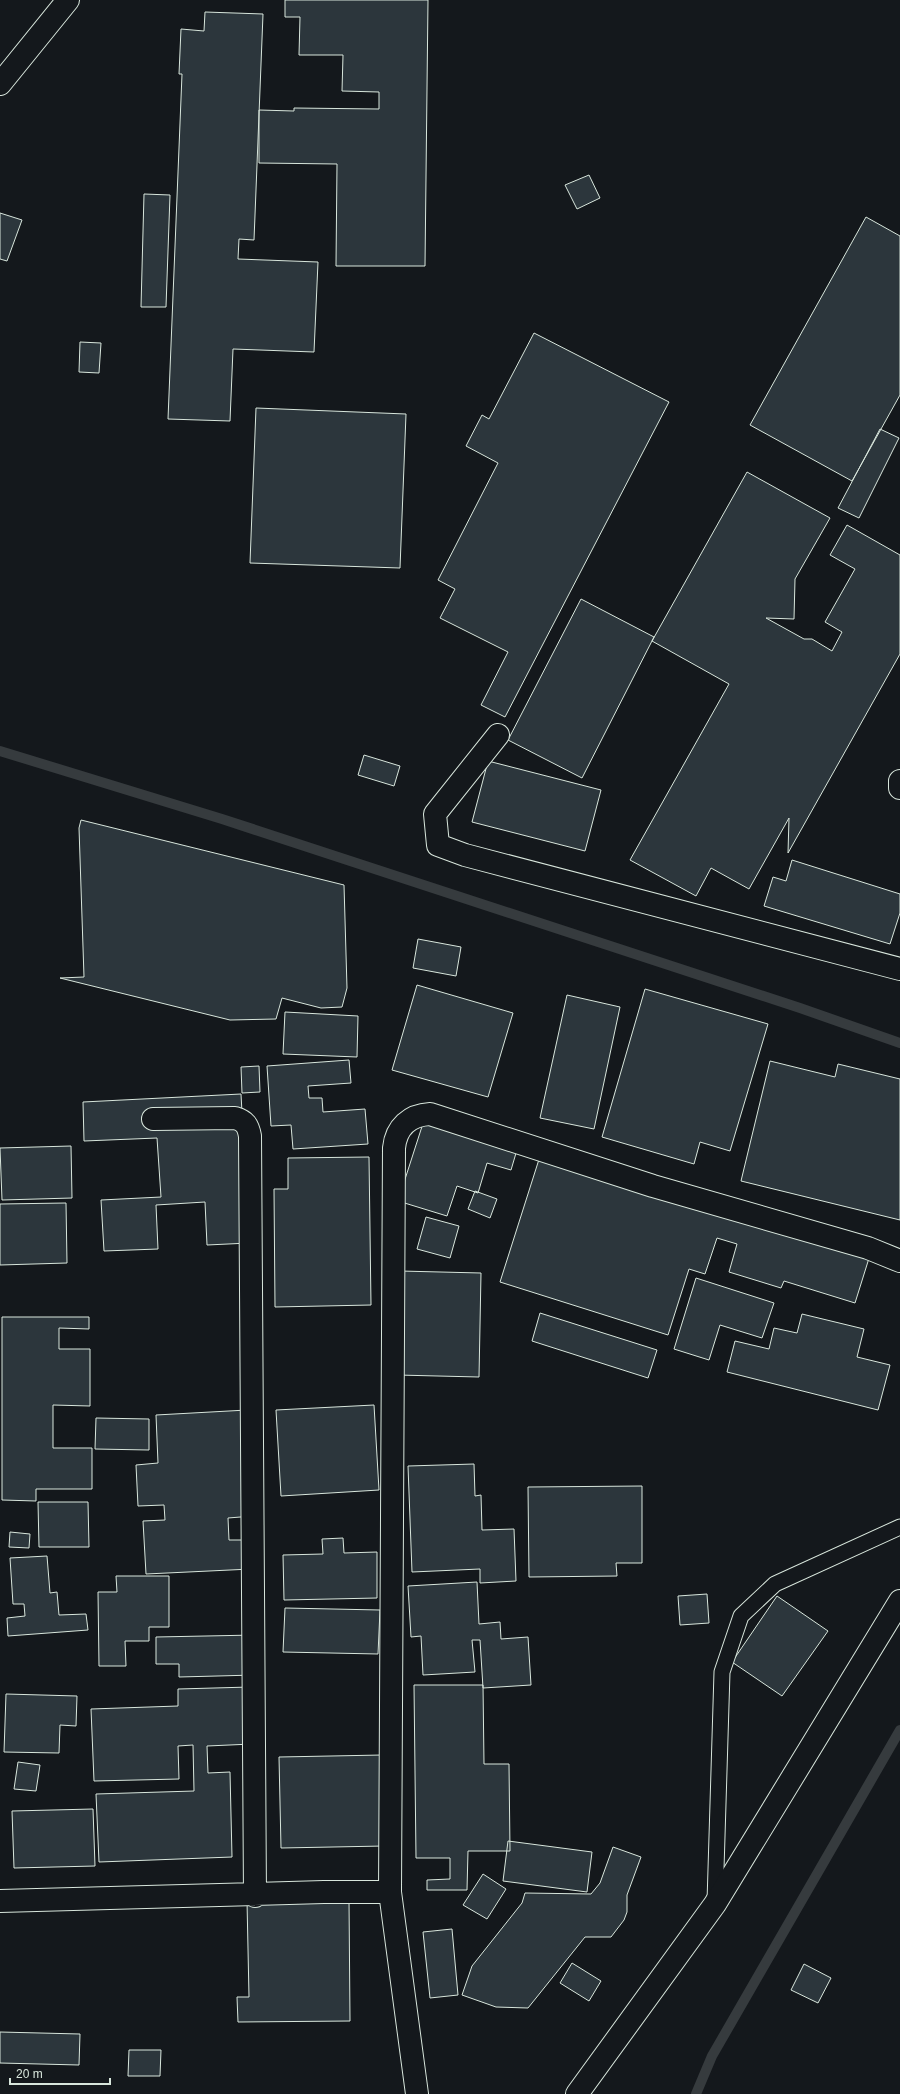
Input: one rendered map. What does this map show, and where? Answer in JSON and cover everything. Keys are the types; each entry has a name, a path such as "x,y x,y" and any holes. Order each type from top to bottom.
{"main road":[{"path":"0,84 68,0"},
{"path":"498,734 435,814 438,845 465,855 900,969"},
{"path":"900,781 900,788"},
{"path":"417,2094 390,1892 394,1148 395,1140 402,1126 414,1117 430,1114 653,1186 868,1248 900,1261"},
{"path":"154,1119 235,1118 244,1121 250,1136 255,1896"},
{"path":"577,2094 715,1904 900,1601"},
{"path":"0,1901 255,1896 324,1892 390,1892"}],"lane":[{"path":"715,1904 722,1672 741,1616 775,1584 900,1527"}],"building":[{"path":"285,0 428,0 425,266 336,266 337,164 259,163 259,110 294,111 294,108 379,109 379,92 342,91 343,55 299,55 300,17 285,17"},
{"path":"205,12 263,14 254,240 239,239 238,259 318,262 314,352 233,349 230,421 168,419 182,74 179,74 181,29 204,31"},
{"path":"589,175 600,198 577,209 565,185"},
{"path":"144,194 170,195 166,307 141,307"},
{"path":"0,213 22,220 7,261 0,259"},
{"path":"866,217 900,236 900,395 852,481 750,425"},
{"path":"534,333 669,402 505,717 481,705 508,652 440,618 455,589 438,580 498,463 466,446 482,415 489,419"},
{"path":"80,342 101,343 99,373 79,372"},
{"path":"256,408 406,414 400,568 250,563"},
{"path":"880,429 899,438 859,518 838,508"},
{"path":"747,472 830,518 795,579 794,619 766,618 804,639 812,639 832,651 842,632 825,622 855,569 830,555 847,525 900,555 900,654 788,853 789,818 749,889 711,868 696,896 630,860 729,684 652,641"},
{"path":"581,599 654,637 582,778 508,740"},
{"path":"364,755 400,766 394,786 358,775"},
{"path":"488,761 601,790 585,851 472,822"},
{"path":"81,820 344,885 347,988 342,1007 321,1008 282,998 276,1019 230,1020 60,978 84,977 79,828"},
{"path":"792,860 900,894 900,913 890,944 764,906 773,877 786,881"},
{"path":"418,939 461,947 456,976 413,968"},
{"path":"417,985 513,1013 488,1097 392,1070"},
{"path":"645,989 768,1024 730,1151 700,1142 694,1164 602,1137"},
{"path":"567,995 620,1007 594,1129 540,1118"},
{"path":"285,1012 358,1016 357,1057 283,1054"},
{"path":"349,1060 351,1083 308,1086 309,1098 322,1098 323,1112 365,1109 368,1144 293,1149 291,1125 271,1126 267,1066"},
{"path":"770,1061 835,1077 838,1064 900,1079 900,1220 741,1181"},
{"path":"259,1066 260,1092 242,1093 241,1067"},
{"path":"241,1094 249,1243 207,1245 205,1202 156,1205 158,1249 104,1251 101,1200 161,1197 157,1138 84,1141 83,1102"},
{"path":"426,1114 519,1143 511,1170 487,1163 478,1193 457,1186 447,1216 398,1201"},
{"path":"71,1146 72,1198 2,1200 0,1148"},
{"path":"541,1153 870,1255 855,1303 784,1281 781,1288 729,1272 737,1244 717,1238 705,1274 689,1269 668,1335 500,1282"},
{"path":"369,1157 371,1305 275,1307 274,1189 288,1189 288,1158"},
{"path":"475,1191 497,1199 490,1218 468,1209"},
{"path":"66,1203 67,1263 0,1265 0,1204"},
{"path":"426,1217 459,1226 450,1258 417,1249"},
{"path":"400,1271 481,1273 479,1377 397,1375"},
{"path":"696,1278 774,1303 762,1338 720,1325 709,1360 674,1349"},
{"path":"540,1313 657,1350 648,1378 532,1341"},
{"path":"802,1314 864,1329 857,1357 890,1365 878,1410 727,1372 735,1341 769,1349 774,1328 797,1333"},
{"path":"2,1317 89,1317 89,1329 59,1328 59,1349 90,1349 90,1406 53,1405 53,1448 92,1448 92,1489 36,1489 36,1501 2,1500"},
{"path":"374,1405 379,1490 281,1496 276,1410"},
{"path":"247,1410 253,1516 228,1518 229,1540 249,1540 251,1569 146,1574 143,1521 165,1520 164,1505 138,1506 136,1465 158,1463 156,1415"},
{"path":"96,1418 149,1419 149,1450 95,1449"},
{"path":"474,1464 475,1496 481,1495 482,1530 514,1529 516,1581 480,1583 480,1569 412,1572 408,1466"},
{"path":"642,1486 642,1563 616,1563 617,1576 529,1577 528,1487"},
{"path":"38,1502 88,1502 89,1547 39,1547"},
{"path":"10,1532 30,1534 29,1548 9,1547"},
{"path":"343,1538 344,1553 377,1552 377,1598 284,1600 283,1555 323,1554 322,1539"},
{"path":"47,1556 50,1593 57,1592 59,1615 86,1614 88,1630 8,1636 7,1618 25,1616 24,1604 13,1604 10,1558"},
{"path":"116,1576 169,1576 169,1627 149,1627 149,1641 125,1641 126,1666 99,1666 98,1592 117,1592"},
{"path":"477,1582 479,1624 500,1622 501,1639 528,1637 531,1685 483,1688 480,1640 472,1640 475,1672 423,1675 421,1636 411,1637 408,1586"},
{"path":"707,1594 709,1623 680,1625 678,1596"},
{"path":"777,1596 828,1631 782,1696 732,1662"},
{"path":"285,1608 380,1610 378,1654 283,1652"},
{"path":"255,1635 255,1675 179,1677 179,1664 156,1664 156,1637"},
{"path":"414,1685 483,1685 484,1764 509,1764 510,1851 468,1851 467,1890 427,1890 427,1880 450,1879 450,1858 416,1858"},
{"path":"250,1687 252,1744 207,1746 208,1773 230,1772 232,1857 99,1862 96,1794 194,1791 193,1745 178,1746 179,1779 94,1781 91,1709 178,1706 178,1689"},
{"path":"6,1694 77,1696 76,1726 60,1725 59,1753 4,1752"},
{"path":"382,1755 384,1846 281,1848 279,1757"},
{"path":"18,1762 40,1765 36,1791 14,1789"},
{"path":"93,1809 95,1866 14,1868 12,1811"},
{"path":"508,1841 592,1852 587,1892 503,1881"},
{"path":"613,1847 641,1857 627,1895 627,1912 624,1920 611,1937 585,1937 528,2008 496,2007 462,1995 472,1966 522,1903 525,1893 591,1894 600,1883"},
{"path":"483,1874 506,1889 487,1919 463,1905"},
{"path":"349,1900 350,2021 238,2022 237,1997 249,1997 247,1901"},
{"path":"452,1929 458,1995 430,1998 423,1932"},
{"path":"572,1963 601,1981 589,2001 560,1983"},
{"path":"804,1964 831,1978 818,2003 791,1990"},
{"path":"0,2032 80,2034 79,2065 0,2063"},
{"path":"129,2050 161,2050 160,2076 128,2076"}],"waterway":[{"path":"0,751 222,819 800,1008 900,1043"},
{"path":"696,2094 712,2056 900,1730"}]}
